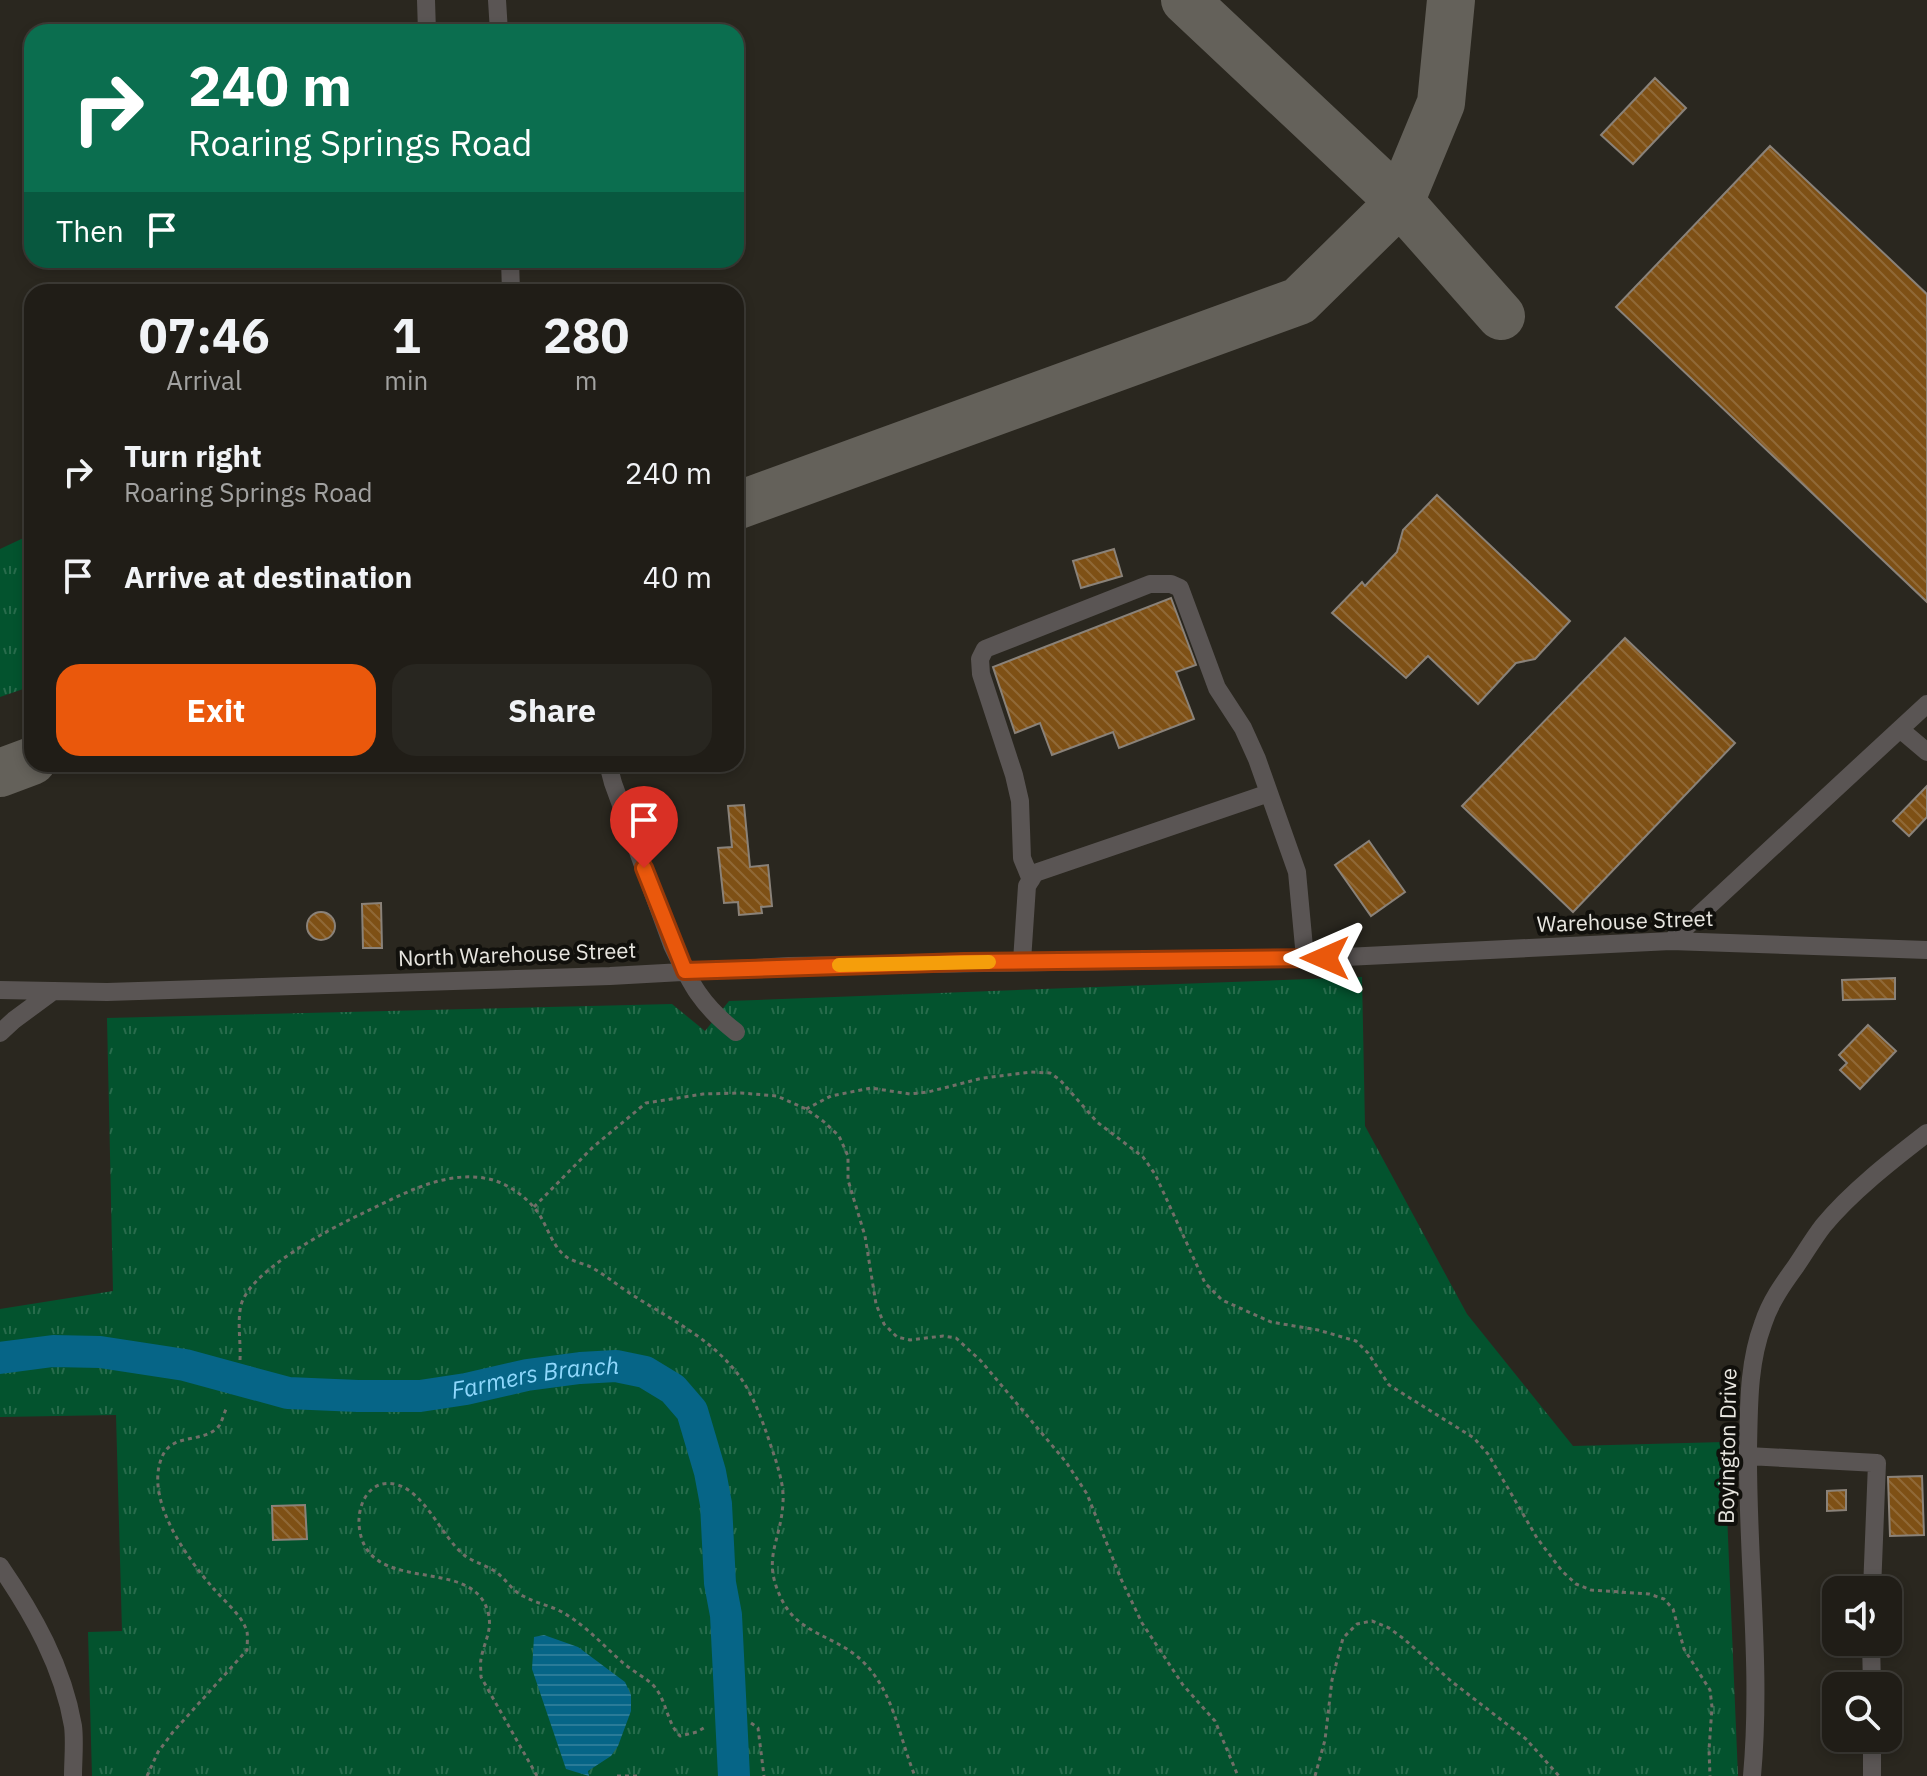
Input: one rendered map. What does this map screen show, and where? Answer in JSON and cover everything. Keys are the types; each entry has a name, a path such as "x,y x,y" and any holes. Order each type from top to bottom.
{"street":[{"path":"426,0 427,24"},
{"path":"497,0 498,24"},
{"path":"1031,880 1022,858 1020,801 981,674 980,659 985,649 1150,584 1171,584 1180,588 1217,688 1243,728 1269,793 1297,872 1305,958"},
{"path":"1671,941 1927,704"},
{"path":"1901,730 1927,752"},
{"path":"611,772 672,945 695,992 717,1017 736,1032"},
{"path":"1022,961 1027,886 1035,873 1269,793"},
{"name":"Warehouse Street","path":"1325,958 1671,941 1927,950"},
{"name":"North Warehouse Street","path":"0,990 52,992 610,976 789,966 1325,958"},
{"path":"0,1033 52,992"},
{"name":"Boyington Drive","path":"1752,1776 1756,1736 1756,1651 1747,1500 1753,1358 1763,1323 1777,1293 1824,1225 1885,1166 1927,1133"},
{"path":"1748,1456 1877,1463 1873,1576"},
{"path":"0,1566 24,1601 64,1688 73,1728 73,1776"},
{"path":"1872,1752 1872,1776"}],"path":[{"path":"806,1109 831,1096 871,1088 910,1094 983,1078 1031,1072 1050,1073 1060,1080 1097,1122 1143,1157 1155,1174 1205,1283 1222,1300 1271,1322 1318,1330 1356,1341 1368,1353 1389,1385 1474,1438 1488,1454 1537,1538 1576,1584 1591,1590 1649,1594 1664,1599 1673,1609 1684,1649 1710,1690 1710,1776"},
{"path":"534,1207 593,1147 646,1103 667,1098 741,1093 777,1096 806,1109 839,1136 848,1156 848,1180 865,1236 876,1304 884,1324 897,1337 910,1340 943,1336 956,1338 981,1361 1066,1462 1087,1494 1142,1623 1183,1685 1215,1721 1238,1776"},
{"path":"240,1360 241,1303 276,1265 302,1245 443,1179 465,1176 488,1178 505,1185 534,1207 557,1247 567,1258 601,1273 694,1332 738,1374 750,1395 783,1483 783,1504 771,1565 782,1599 791,1616 806,1628 846,1647 877,1678 888,1693 904,1752 915,1776"},
{"path":"147,1776 158,1752 173,1732 247,1650 247,1631 195,1566 164,1513 158,1470 162,1454 175,1442 212,1431 219,1425 226,1409"},
{"path":"537,1776 481,1677 481,1659 490,1627 488,1610 481,1597 455,1582 390,1567 366,1550 359,1529 359,1511 365,1495 374,1487 386,1484 400,1486 438,1522 455,1547 467,1557 497,1572 521,1596 565,1614 603,1642 620,1661 651,1683 660,1694 673,1729 680,1736 707,1726"},
{"path":"1315,1776 1325,1740 1335,1661 1343,1638 1357,1624 1372,1621 1404,1639 1451,1681 1526,1739 1559,1776"},
{"path":"751,1723 758,1728 762,1742 764,1776"},
{"path":"617,1776 637,1776"}],"green space":[{"path":"24,538 24,689 0,697 0,549"},
{"path":"1362,977 1365,1126 1467,1314 1573,1446 1724,1442 1738,1776 92,1776 88,1632 122,1631 116,1415 0,1417 0,1309 113,1291 107,1018 672,1004 705,1031 729,1001"}],"water":[{"path":"544,1635 578,1647 625,1682 631,1695 631,1711 618,1746 611,1756 588,1771 589,1776 566,1769 532,1669 534,1637"}],"building":[{"path":"1655,78 1686,108 1633,164 1601,135"},
{"path":"1770,146 1927,294 1927,602 1616,307"},
{"path":"1437,495 1570,621 1535,659 1516,663 1478,704 1428,656 1406,678 1332,613 1362,582 1365,586 1397,552 1403,530"},
{"path":"1114,549 1122,576 1081,588 1073,561"},
{"path":"1171,598 1196,665 1176,672 1194,719 1119,748 1113,732 1052,755 1040,723 1015,733 993,667"},
{"path":"1625,638 1735,743 1573,912 1462,806"},
{"path":"1927,786 1927,817 1909,836 1893,821"},
{"path":"744,805 750,867 768,865 772,906 761,907 762,913 739,915 738,902 724,903 718,848 732,847 728,806"},
{"path":"1369,841 1405,892 1371,916 1335,865"},
{"path":"381,903 382,948 363,948 362,904"},
{"path":"321,912 331,916 335,926 331,936 321,940 311,936 307,926 311,916"},
{"path":"1895,978 1895,999 1843,1000 1842,980"},
{"path":"1868,1025 1896,1051 1860,1089 1840,1070 1847,1063 1839,1055"},
{"path":"1922,1476 1924,1535 1890,1536 1888,1477"},
{"path":"1846,1490 1846,1510 1827,1511 1827,1491"},
{"path":"305,1505 307,1539 273,1540 272,1506"}],"waterway":[{"name":"Farmers Branch","path":"0,1358 53,1351 100,1352 185,1365 288,1393 358,1396 420,1396 580,1368 616,1366 645,1372 673,1389 692,1411 710,1472 716,1504 720,1583 726,1615 734,1776"}],"taxiway":[{"path":"744,503 1299,301 1400,202 1185,0"},
{"path":"1451,0 1441,103 1400,202 1501,316"},
{"path":"0,773 24,764"}],"slow traffic":[{"path":"839,965 989,962"}],"route":[{"path":"644,868 672,945 685,971 964,962 1325,958"}]}
